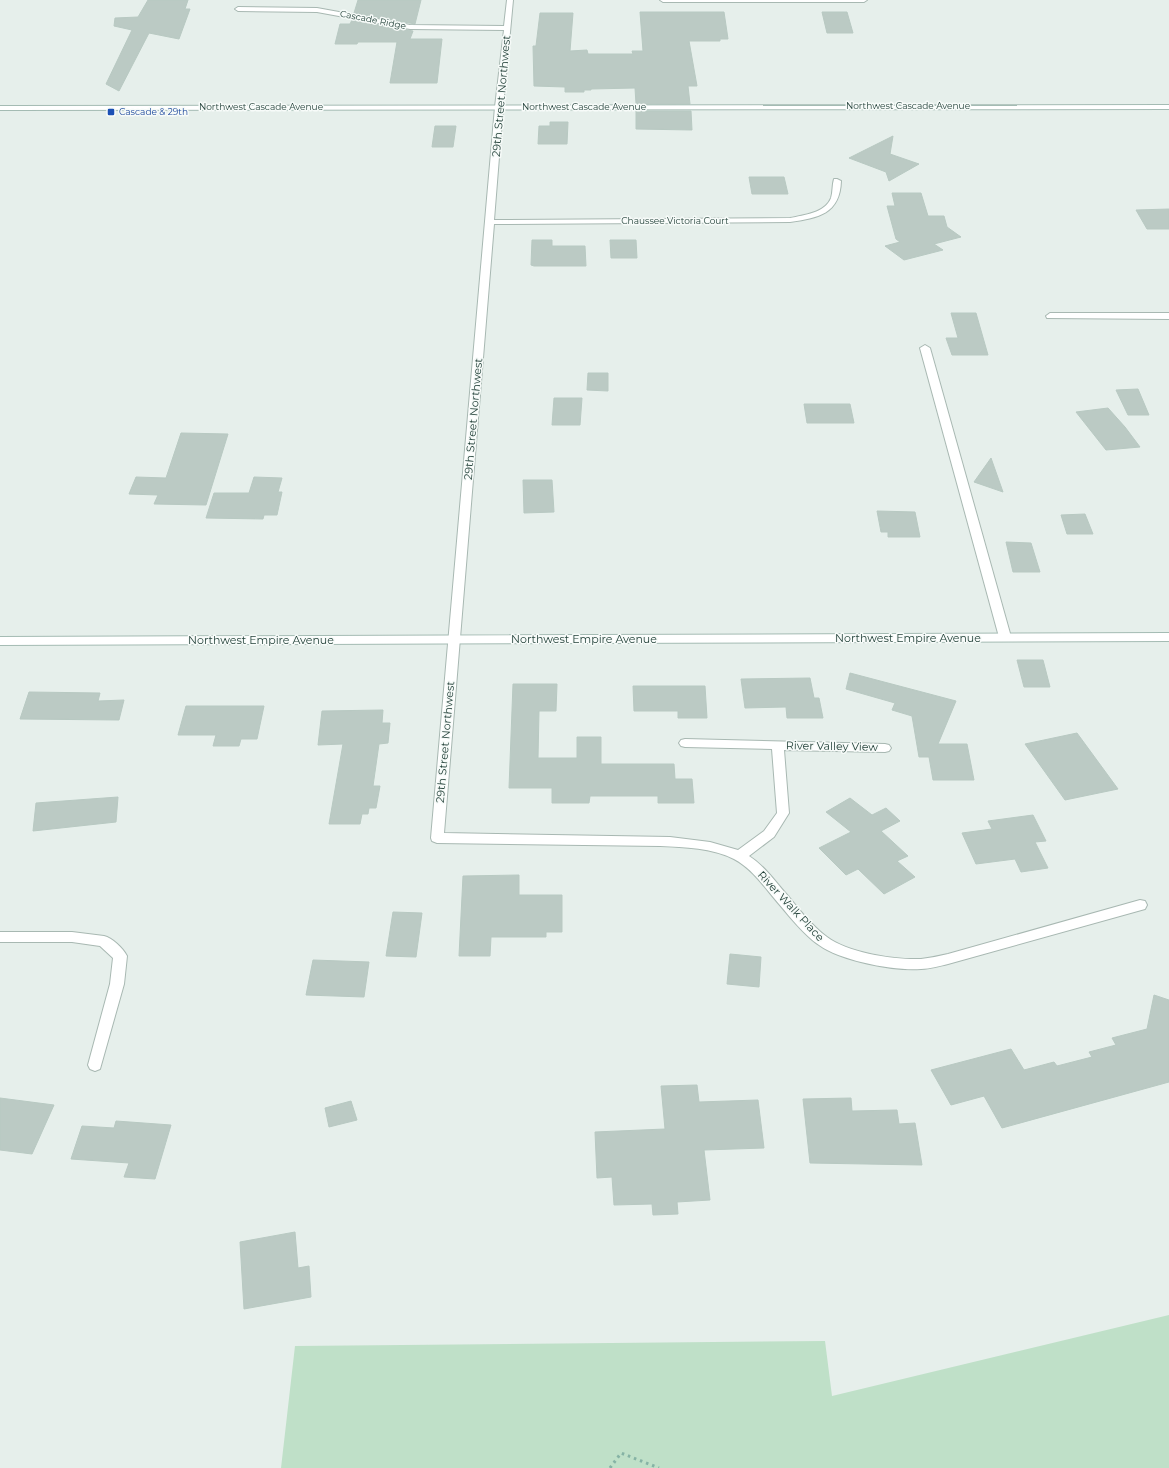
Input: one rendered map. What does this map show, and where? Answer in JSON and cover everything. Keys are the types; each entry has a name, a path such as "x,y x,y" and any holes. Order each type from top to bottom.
{"street":[{"name":"29th Street Northwest","path":"437,838 499,107 510,0"},
{"path":"663,0 864,0"},
{"name":"Cascade Ridge","path":"238,9 317,10 410,27 507,28"},
{"name":"Northwest Cascade Avenue","path":"0,108 1169,107"},
{"name":"Chaussee Victoria Court","path":"490,222 790,220 808,217 825,210 833,202 838,192 837,181"},
{"path":"1050,316 1169,316"},
{"path":"925,348 1005,637"},
{"name":"Northwest Empire Avenue","path":"0,641 1169,637"},
{"name":"River Valley View","path":"685,743 885,748"},
{"name":"River Valley View","path":"739,856 769,834 783,813 778,745"},
{"name":"River Walk Place","path":"437,838 687,842 716,848 739,856 753,865 805,924 826,943 857,954 886,961 918,964 948,959 1140,905"},
{"path":"0,937 72,937 104,941 120,956 117,984 96,1065"}],"path":[{"path":"610,1468 621,1453 659,1468"}],"green space":[{"path":"1169,1315 1169,1468 281,1468 295,1346 825,1341 832,1396"}],"building":[{"path":"148,0 188,0 185,9 190,9 179,39 149,33 119,91 106,84 132,30 114,26 115,18 138,17"},
{"path":"358,0 421,0 415,24 354,13"},
{"path":"640,12 724,12 728,39 720,39 720,41 689,41 697,86 688,86 690,104 636,104 635,88 591,89 584,90 584,92 565,92 565,87 534,86 533,46 536,46 540,13 573,13 570,51 587,50 588,54 633,54 632,51 643,51"},
{"path":"822,12 847,12 853,33 827,33"},
{"path":"352,20 413,31 410,39 442,39 437,83 390,83 397,42 358,42 357,44 335,44 340,24 350,24"},
{"path":"636,111 691,111 692,130 636,129"},
{"path":"550,122 568,122 567,144 538,144 539,126 550,126"},
{"path":"435,126 456,126 453,147 432,147"},
{"path":"893,136 890,154 919,164 889,181 886,172 849,158"},
{"path":"749,177 784,177 788,194 752,194"},
{"path":"892,193 921,193 928,216 944,216 947,227 961,237 934,244 943,250 904,260 885,246 900,242 896,239 887,206 895,206"},
{"path":"1169,209 1169,229 1147,229 1136,210"},
{"path":"532,240 552,240 552,246 585,246 586,266 531,265"},
{"path":"610,240 636,240 637,258 611,258"},
{"path":"951,313 976,313 988,355 952,355 946,338 958,338"},
{"path":"588,373 608,373 608,391 587,390"},
{"path":"1138,389 1149,415 1128,415 1116,390"},
{"path":"554,398 582,398 580,425 552,425"},
{"path":"804,404 850,404 854,423 807,423"},
{"path":"1108,408 1140,447 1106,450 1076,412"},
{"path":"181,433 228,434 206,505 154,504 158,495 129,494 136,477 166,478"},
{"path":"991,458 1003,492 974,482"},
{"path":"254,477 282,478 278,492 282,492 277,515 264,515 263,519 206,518 214,493 249,493"},
{"path":"523,480 552,480 554,512 524,513"},
{"path":"877,511 915,512 920,537 888,537 888,532 881,532"},
{"path":"1085,514 1093,534 1067,534 1061,515"},
{"path":"1006,542 1031,543 1040,572 1013,572"},
{"path":"1017,660 1043,660 1050,687 1024,687"},
{"path":"850,673 956,701 938,744 967,744 974,780 933,780 929,757 919,757 912,716 892,710 895,703 846,689"},
{"path":"810,678 814,698 819,698 823,718 787,718 786,707 745,708 741,679"},
{"path":"513,684 557,684 556,711 539,711 538,758 577,758 577,737 601,737 601,764 674,764 675,779 692,779 694,803 658,803 658,796 590,796 589,803 552,803 552,788 509,788"},
{"path":"633,686 705,686 707,718 678,718 678,711 634,711"},
{"path":"29,692 100,693 98,701 124,700 119,720 20,719"},
{"path":"186,706 264,706 257,739 241,739 239,746 213,746 216,735 178,735"},
{"path":"383,710 382,723 390,723 388,743 379,744 373,786 380,786 376,808 369,808 368,814 362,814 360,824 329,824 343,744 318,745 322,711"},
{"path":"1077,733 1118,789 1065,800 1025,744"},
{"path":"118,797 116,822 33,831 36,803"},
{"path":"850,798 872,815 886,808 900,821 881,831 908,856 897,861 915,877 884,894 858,869 846,875 819,848 851,832 826,812"},
{"path":"1033,815 1046,841 1035,842 1048,868 1021,872 1015,859 976,864 962,833 992,829 988,821"},
{"path":"519,875 519,895 562,895 562,932 546,932 546,937 491,937 490,956 459,956 463,876"},
{"path":"393,912 422,913 416,957 386,956"},
{"path":"730,954 761,957 759,987 727,984"},
{"path":"313,960 369,962 364,997 306,995"},
{"path":"1154,995 1169,1000 1169,1082 1002,1128 984,1096 951,1105 931,1070 1011,1049 1024,1070 1054,1062 1057,1066 1092,1057 1089,1052 1116,1045 1112,1038 1147,1029"},
{"path":"697,1085 699,1102 758,1100 764,1148 704,1150 710,1200 677,1202 678,1214 653,1215 652,1204 614,1205 612,1177 597,1178 595,1132 665,1129 661,1086"},
{"path":"0,1098 54,1105 32,1154 0,1150"},
{"path":"851,1098 852,1111 897,1110 899,1124 915,1123 922,1165 810,1163 803,1099"},
{"path":"351,1101 357,1120 329,1127 325,1108"},
{"path":"116,1121 171,1125 155,1179 124,1177 129,1163 71,1159 82,1126 114,1128"},
{"path":"295,1232 298,1268 309,1266 311,1297 244,1309 240,1242"}],"place":[{"name":"Cascade & 29th","path":"111,112"}]}
